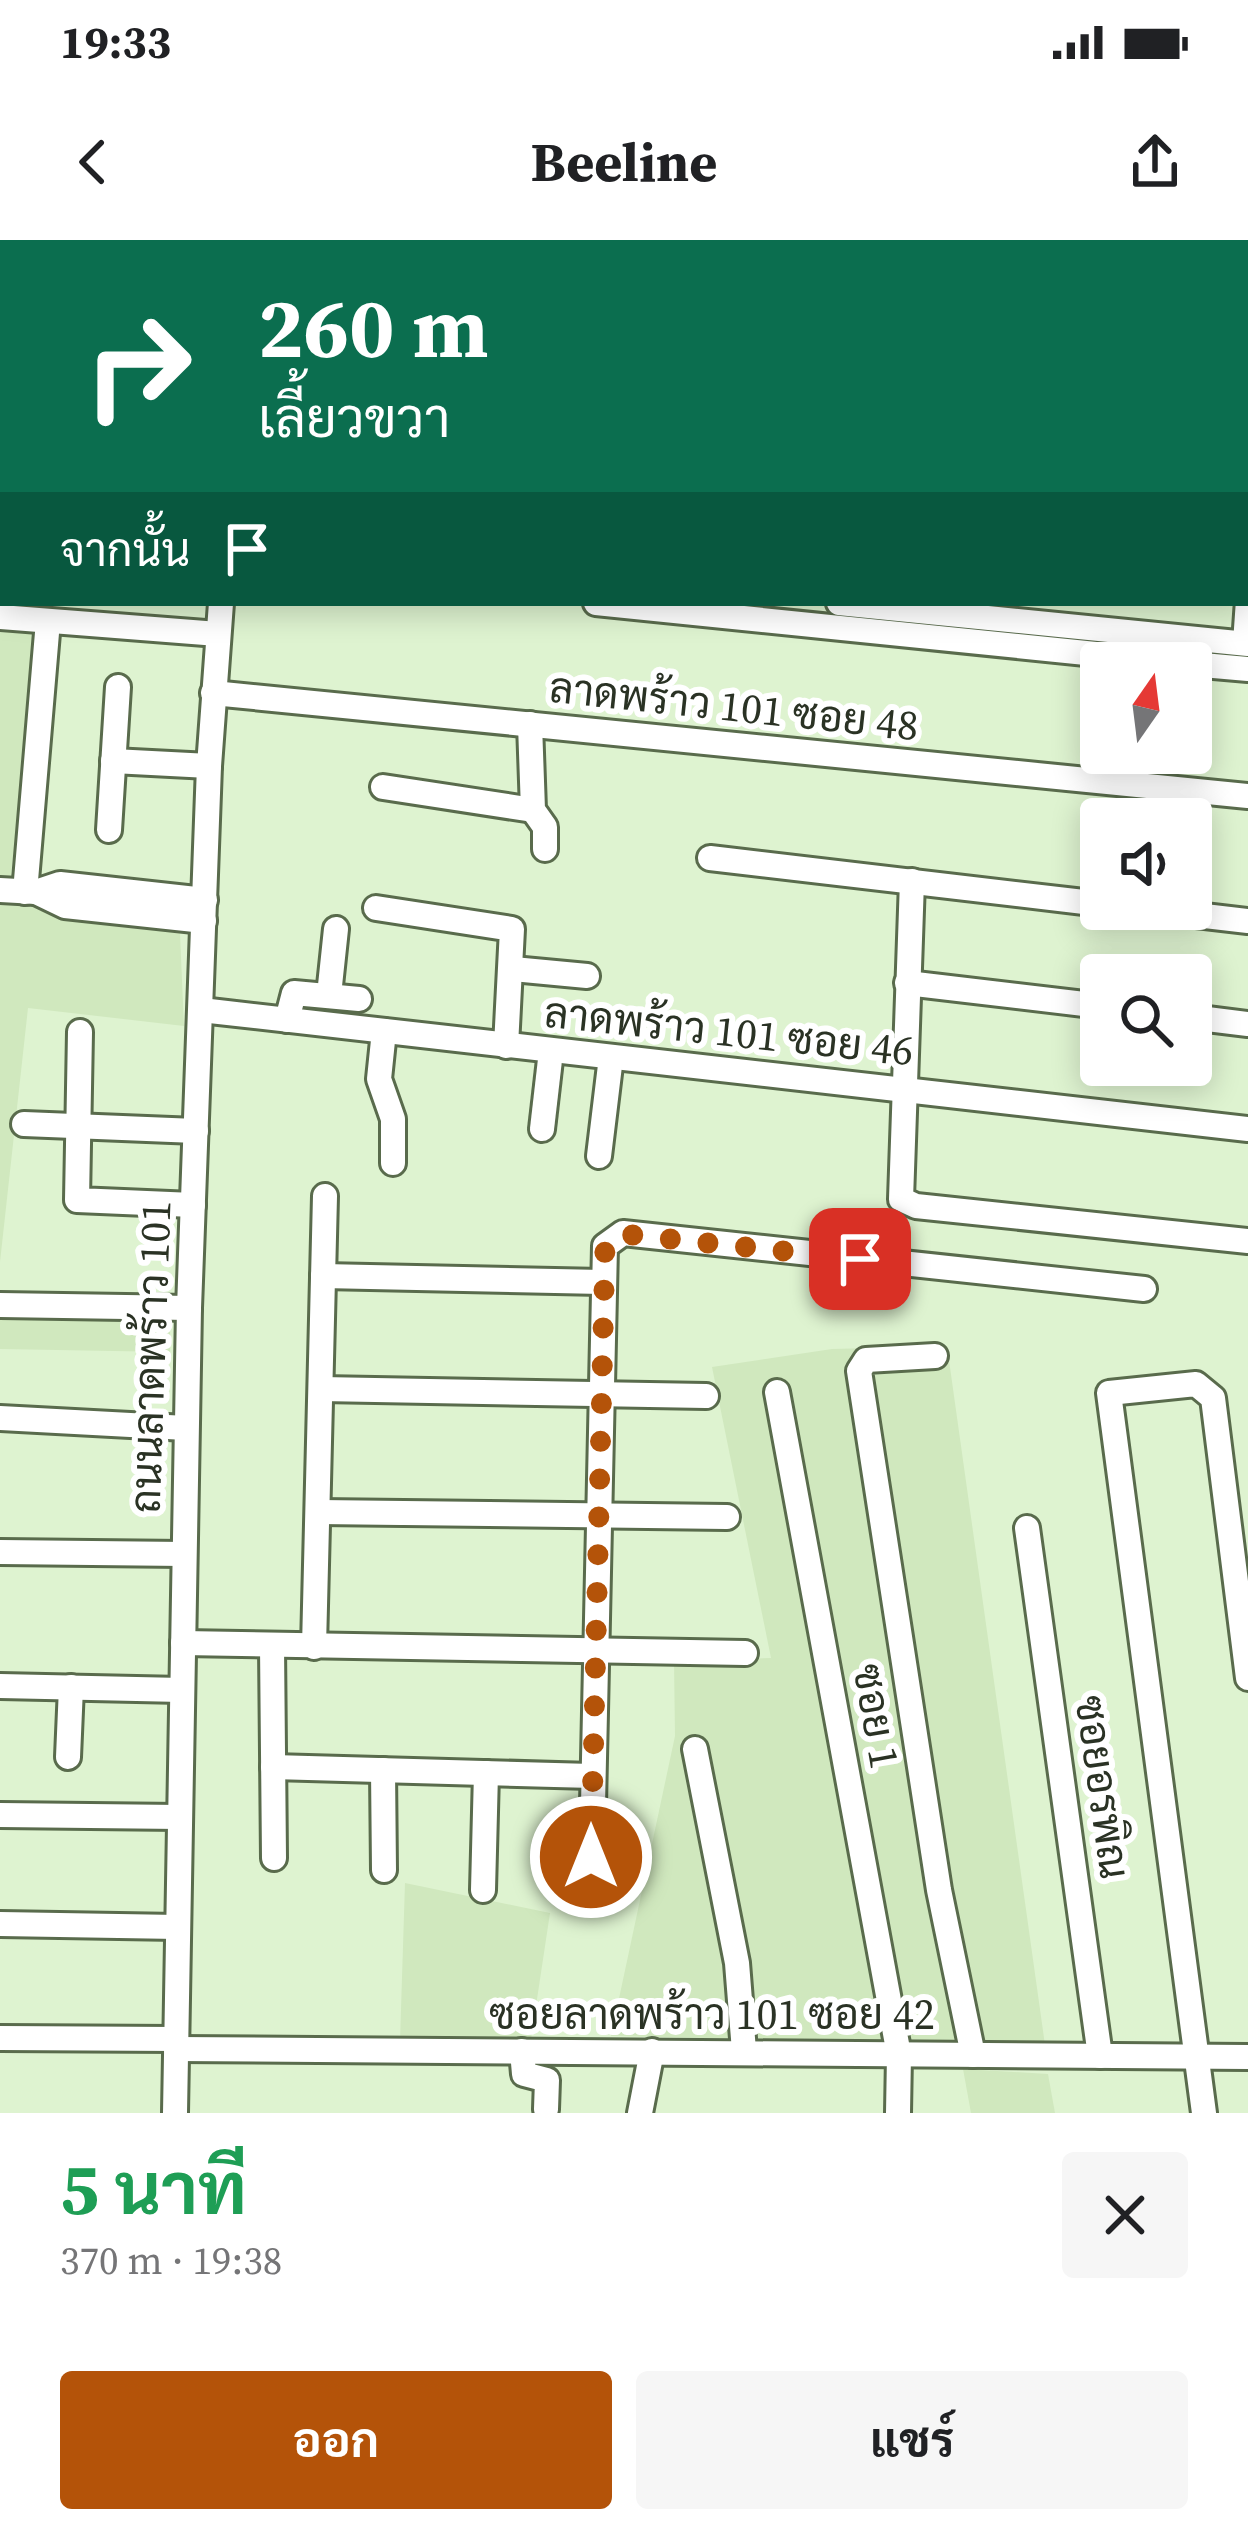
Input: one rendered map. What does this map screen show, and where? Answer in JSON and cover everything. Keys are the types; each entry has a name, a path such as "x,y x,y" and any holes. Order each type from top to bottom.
{"street":[{"name":"ถนนลาดพร้าว 101","path":"175,2113 189,1308 209,766 221,606"},
{"path":"625,606 1080,653"},
{"path":"903,606 1031,612 1247,652"},
{"path":"1247,652 1248,606"},
{"path":"1028,648 1031,612"},
{"path":"0,617 218,634"},
{"path":"48,621 20,891 65,907 204,910"},
{"path":"1212,659 1247,652"},
{"path":"110,830 118,687"},
{"name":"ลาดพร้าว 101 ซอย 48","path":"213,693 1248,796"},
{"path":"530,724 532,810 545,827 545,849"},
{"path":"113,761 209,766"},
{"path":"383,787 532,810"},
{"path":"710,858 1080,901"},
{"path":"912,880 900,1192 916,1206 1248,1241"},
{"path":"376,908 510,928 515,937 506,1046"},
{"path":"1212,917 1248,921"},
{"path":"329,995 336,929"},
{"path":"513,969 587,976"},
{"path":"907,983 1080,1004"},
{"path":"287,1020 294,992 359,999"},
{"name":"ลาดพร้าว 101 ซอย 46","path":"201,1010 1248,1129"},
{"path":"1212,1020 1248,1024"},
{"path":"383,1031 379,1079 393,1119 393,1163"},
{"path":"80,1032 76,1200 193,1205"},
{"path":"542,1129 551,1051"},
{"path":"598,1156 610,1057"},
{"path":"24,1124 196,1131"},
{"path":"314,1647 325,1196"},
{"path":"591,1898 592,1652 605,1246 623,1234 1144,1289"},
{"path":"323,1276 602,1282"},
{"path":"0,1305 189,1308"},
{"path":"935,1356 866,1360 859,1370 939,1890 973,2054"},
{"path":"1204,2113 1109,1393 1196,1384 1207,1388 1213,1398 1248,1678"},
{"path":"321,1389 706,1396"},
{"name":"ซอย 1","path":"777,1392 899,2055 898,2113"},
{"path":"0,1418 186,1428"},
{"path":"319,1512 727,1517"},
{"name":"ซอยอรพิณ","path":"1027,1528 1100,2056"},
{"path":"0,1552 184,1554"},
{"path":"183,1643 745,1652"},
{"path":"272,1646 274,1858"},
{"path":"0,1686 182,1690"},
{"path":"68,1757 71,1687"},
{"path":"695,1749 737,1964 744,2051"},
{"path":"273,1767 592,1776"},
{"path":"383,1770 384,1870"},
{"path":"483,1890 486,1773"},
{"path":"0,1815 180,1817"},
{"path":"0,1924 178,1927"},
{"name":"ซอยลาดพร้าว 101 ซอย 42","path":"0,2038 523,2051 1248,2057"},
{"path":"523,2051 524,2074 547,2080 546,2109"},
{"path":"640,2113 652,2051"}],"shaded area":[{"path":"0,630 41,634 11,874 178,888 184,1026 28,1008 0,1262"},
{"path":"0,1316 170,1320 170,1352 0,1349"},
{"path":"947,1346 1045,2045 611,2036 675,1736 674,1661 771,1658 712,1367 832,1349"},
{"path":"405,1883 550,1913 531,2039 400,2041"},
{"path":"963,2069 1048,2074 1055,2113 971,2113"}],"route":[{"path":"591,1857 592,1652 605,1246 623,1234 860,1259"}]}
